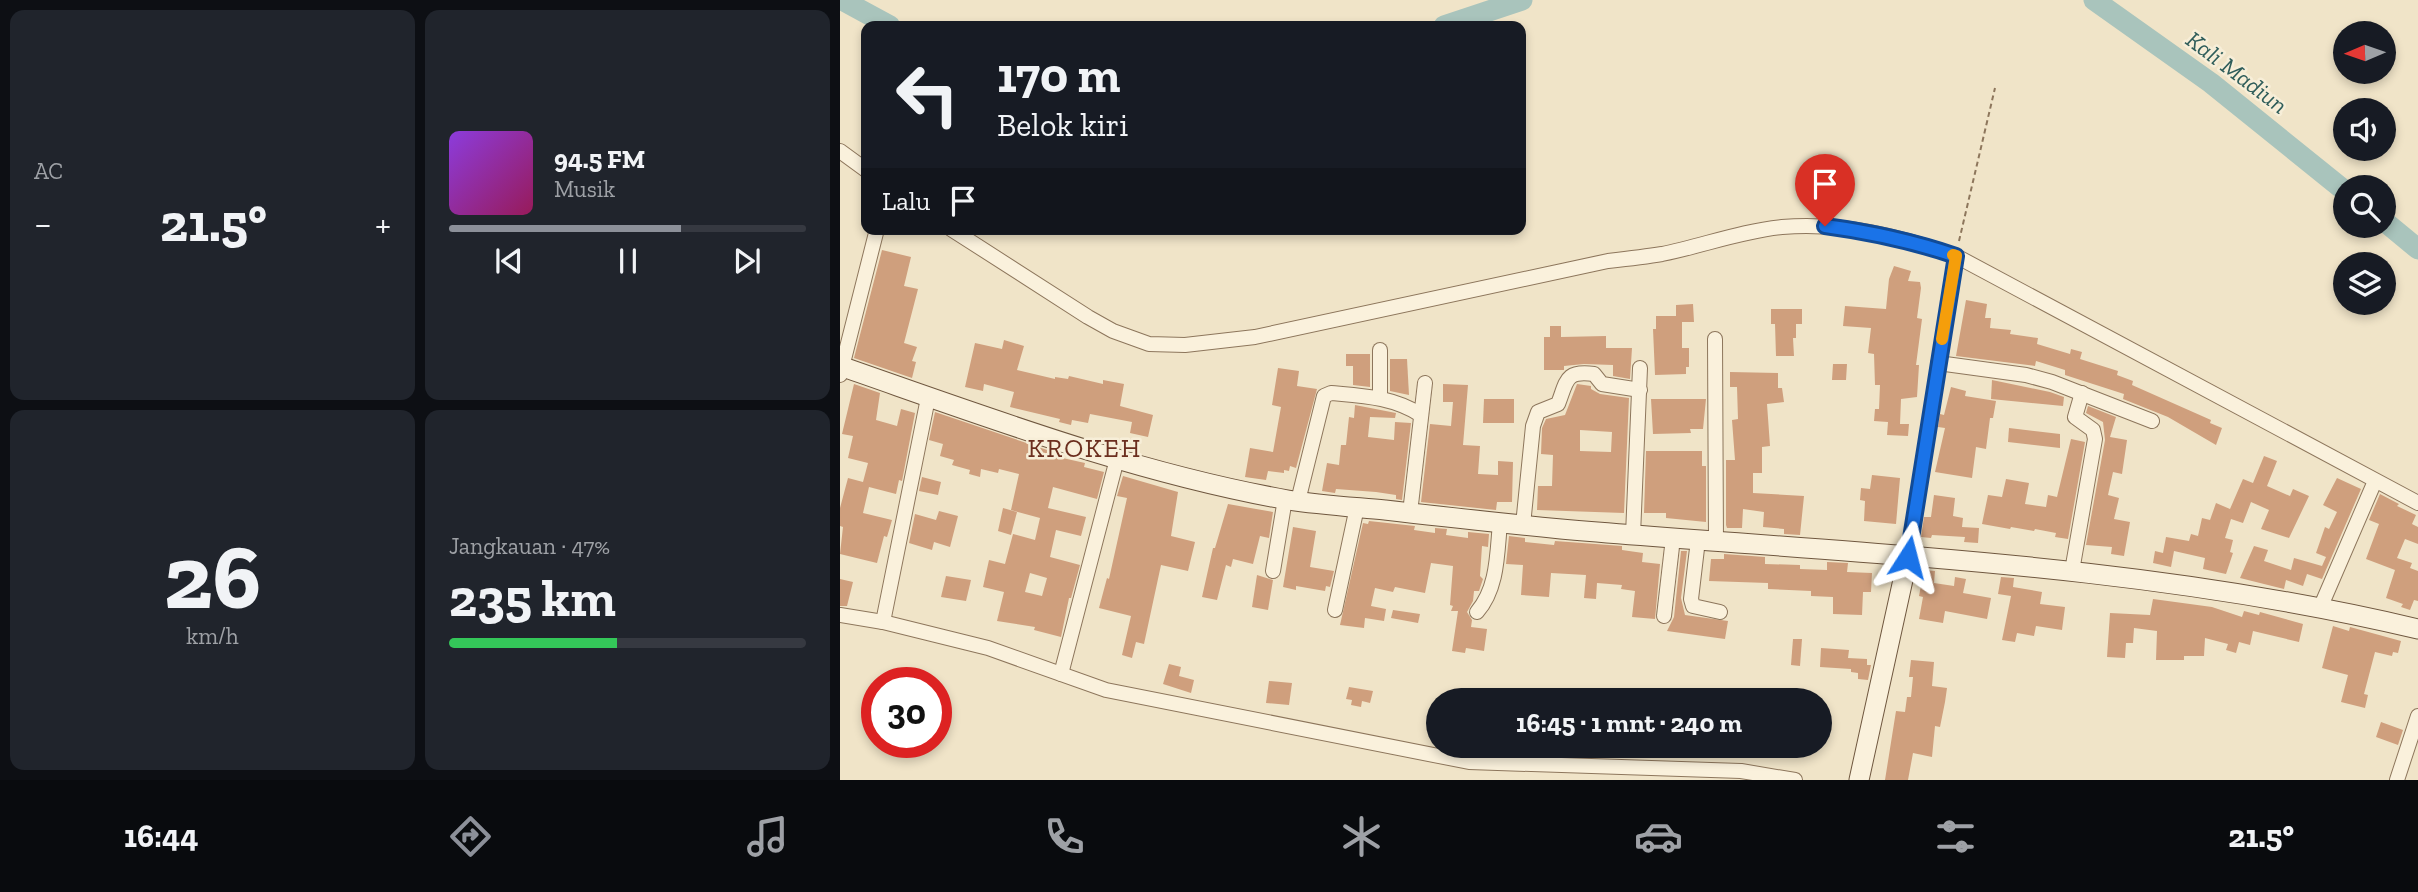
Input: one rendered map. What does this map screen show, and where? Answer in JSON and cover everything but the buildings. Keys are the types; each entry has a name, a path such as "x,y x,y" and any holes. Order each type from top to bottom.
{"main road":[{"path":"841,370 1117,459 1291,500 1633,535 1997,562 2321,606 2418,629"},
{"path":"1859,780 1908,557"}],"street":[{"path":"840,151 861,166"},
{"path":"961,235 1113,331 1149,344 1185,345 1255,337 1608,261 1662,254 1737,234 1825,226 1870,232 1919,243 1956,256 2418,503"},
{"path":"841,370 875,235"},
{"path":"1908,557 1956,256"},
{"path":"1714,340 1707,541 1691,599 1693,606 1720,612"},
{"path":"1380,350 1380,398"},
{"path":"1938,363 2026,375 2152,421"},
{"path":"1633,535 1640,368"},
{"path":"1523,525 1533,426 1538,412 1558,404 1565,382 1578,373 1594,374 1602,384 1640,390"},
{"path":"1410,513 1425,383"},
{"path":"1273,572 1291,500 1324,396 1331,393 1380,398 1399,402 1421,415"},
{"path":"2072,571 2095,439 2093,430 2076,418 2081,393"},
{"path":"883,622 928,398"},
{"path":"1061,674 1117,459"},
{"path":"2321,606 2375,481"},
{"path":"1335,610 1357,508"},
{"path":"1477,612 1486,602 1491,589 1500,523"},
{"path":"1664,616 1673,538"},
{"path":"840,615 883,622 988,648 1106,690 1469,762 1741,771 1795,780"},
{"path":"2397,780 2418,716"}],"path":[{"path":"1956,256 1995,88"}],"waterway":[{"name":"Kali Madiun","path":"842,0 881,21"},
{"name":"Kali Madiun","path":"1459,21 1522,0"},
{"name":"Kali Madiun","path":"2094,0 2211,83 2333,181"},
{"name":"Kali Madiun","path":"2396,231 2418,249"}],"slow traffic":[{"path":"1942,339 1956,256 1953,255"}],"district":[{"name":"KROKEH","path":"1085,448"}],"route":[{"path":"1825,226 1870,232 1919,243 1956,256 1908,557"}]}
